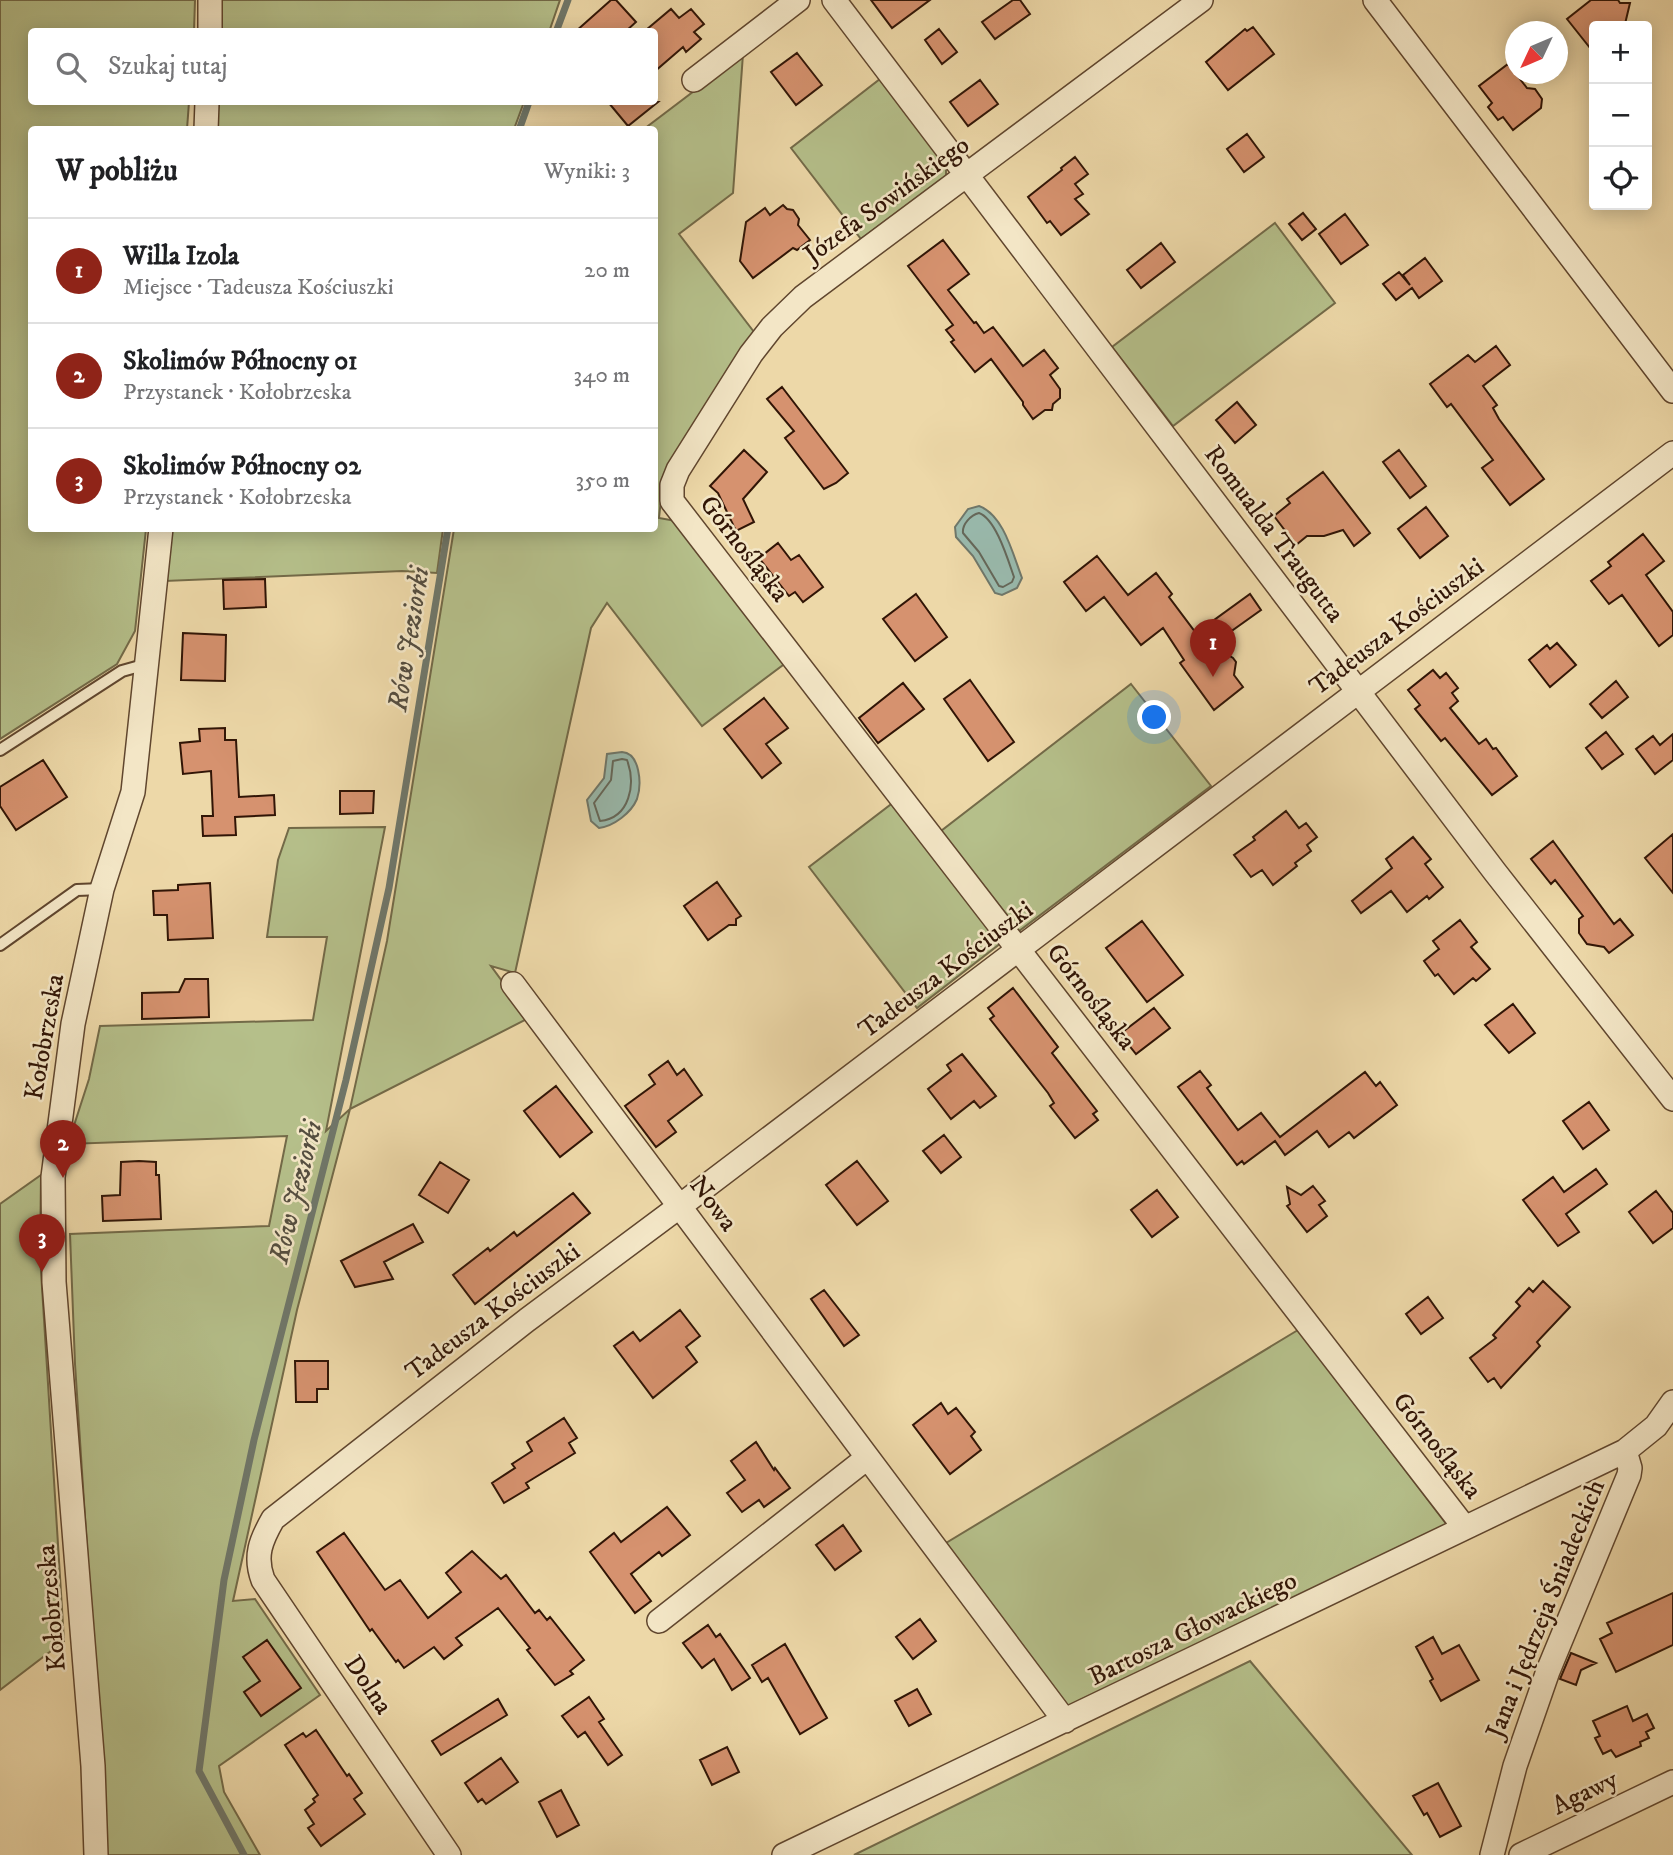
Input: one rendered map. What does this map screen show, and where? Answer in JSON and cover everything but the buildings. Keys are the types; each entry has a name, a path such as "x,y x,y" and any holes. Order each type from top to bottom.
{"street":[{"path":"210,0 210,28"},
{"path":"694,80 797,0"},
{"name":"Romualda Traugutta","path":"834,0 1579,981 1673,1099"},
{"name":"Józefa Sowińskiego","path":"672,501 672,485 678,470 751,354 772,327 803,297 1201,0"},
{"path":"1375,0 1673,391"},
{"path":"206,126 207,105"},
{"name":"Tadeusza Kościuszki","path":"261,1540 273,1519 527,1320 1673,453"},
{"name":"Górnośląska","path":"672,501 1465,1528"},
{"name":"Kołobrzeska","path":"96,1855 93,1766 54,1282 52,1177 73,1024 102,889 133,793 161,532"},
{"name":"Nowa","path":"513,984 1065,1721"},
{"name":"Jana i Jędrzeja Śniadeckich","path":"1492,1855 1515,1766 1548,1671 1629,1475 1630,1468 1625,1451 1665,1430 1673,1402"},
{"name":"Bartosza Głowackiego","path":"784,1855 1625,1451"},
{"path":"659,1621 867,1458"},
{"name":"Dolna","path":"261,1540 259,1568 263,1580 449,1855"},
{"name":"Agawy","path":"1521,1855 1673,1782"}],"lane":[{"path":"0,750 122,671 147,664"},
{"path":"0,944 77,890 102,889"}],"green space":[{"path":"0,0 195,0 194,28 28,28 28,105 189,105 187,126 28,126 28,532 146,532 135,631 117,664 0,739"},
{"path":"220,0 560,0 550,28 221,28"},
{"path":"743,54 733,193 679,234 754,332 663,480 659,518 681,522 787,662 702,726 607,603 591,628 515,973 491,966 529,1018 350,1109 387,941 454,532 658,532 658,126 648,126"},
{"path":"880,79 946,166 946,176 861,239 791,148"},
{"path":"219,105 523,105 515,126 216,126"},
{"path":"1275,223 1335,303 1173,426 1112,347"},
{"path":"170,532 443,532 437,573 402,571 165,581"},
{"path":"1131,684 1211,786 1019,931 941,831"},
{"path":"894,802 1001,943 917,1008 809,867"},
{"path":"385,827 326,1131 350,1109 297,1310 233,1601 255,1599 320,1695 219,1766 224,1792 260,1855 107,1855 75,1364 70,1234 269,1226 287,1136 68,1144 89,1079 100,1026 313,1020 327,937 267,937 278,860 289,828"},
{"path":"41,1175 40,1255 64,1641 0,1690 0,1204"},
{"path":"1298,1330 1447,1525 1068,1706 946,1543"},
{"path":"1250,1661 1412,1855 854,1855"}],"water":[{"path":"979,506 988,511 1001,527 1022,578 1017,588 1002,595 995,593 973,556 956,537 955,527 968,509"},
{"path":"607,754 628,754 636,763 639,778 637,799 621,818 599,828 591,821 587,800 604,778"}],"waterway":[{"name":"Rów Jeziorki","path":"558,28 568,0"},
{"name":"Rów Jeziorki","path":"520,126 528,105"},
{"name":"Rów Jeziorki","path":"244,1855 199,1771 224,1580 254,1440 346,1080 389,888 447,532"}],"place":[{"name":"Willa Izola","path":"1213,677"},
{"name":"Skolimów Północny 01","path":"63,1178"},
{"name":"Skolimów Północny 02","path":"42,1272"}]}
